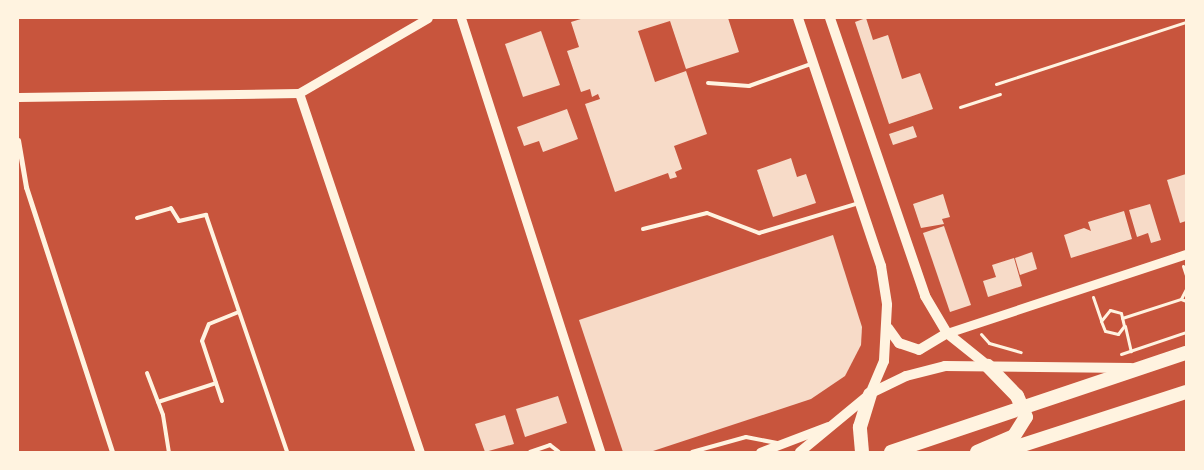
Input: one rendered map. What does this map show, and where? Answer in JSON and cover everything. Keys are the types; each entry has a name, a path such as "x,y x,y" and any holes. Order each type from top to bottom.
{"highway":[{"path":"891,452 1186,353"},
{"path":"977,452 1014,436 1022,427 1024,408 988,366"},
{"path":"1001,452 1186,392"},
{"path":"862,452 860,427 870,394"}],"main road":[{"path":"798,18 881,266 887,325 884,361 870,394"},
{"path":"830,18 916,273 947,333 988,366"},
{"path":"887,325 891,336 908,349 929,347 947,333"},
{"path":"800,452 870,394 925,370 988,366 1142,367"}],"street":[{"path":"18,97 299,93 428,18"},
{"path":"461,18 600,452"},
{"path":"299,93 420,452"},
{"path":"18,140 26,187 112,452"},
{"path":"947,333 1186,254"},
{"path":"760,452 833,424"}],"lane":[{"path":"708,83 749,86 814,64"},
{"path":"642,228 706,213 759,233 860,202"},
{"path":"138,218 171,208 179,221 206,215 287,452"},
{"path":"222,401 202,341 209,324 239,312"},
{"path":"147,373 158,402 169,452"},
{"path":"158,402 216,383"},
{"path":"692,452 746,437 785,444"},
{"path":"530,452 550,445 559,452"}],"path":[{"path":"996,84 1186,22"},
{"path":"960,107 1000,94"},
{"path":"1181,299 1186,289"},
{"path":"1093,297 1105,331 1118,334 1124,326"},
{"path":"1122,318 1181,299 1186,301"},
{"path":"1101,321 1110,310 1122,313 1131,351"},
{"path":"1114,356 1186,332"},
{"path":"984,336 989,343 1026,354"}],"building":[{"path":"584,18 728,18 739,52 686,69 670,21 638,31 655,82 686,71 707,134 674,146 682,169 675,172 677,177 670,179 668,173 615,192 585,104 600,99 598,94 592,97 590,89 581,92 567,51 579,47 571,22"},
{"path":"866,18 873,40 888,35 902,79 920,73 933,109 889,124 855,22"},
{"path":"541,31 560,85 523,97 505,44"},
{"path":"567,109 578,139 543,152 539,141 524,146 517,127"},
{"path":"913,126 917,137 893,145 889,134"},
{"path":"791,158 797,177 806,174 816,203 773,217 757,170"},
{"path":"1186,174 1186,221 1180,223 1167,180"},
{"path":"943,194 950,217 942,219 944,224 921,228 913,204"},
{"path":"1150,204 1161,240 1151,243 1148,233 1137,237 1129,210"},
{"path":"1124,211 1132,239 1071,258 1064,235 1084,228 1091,231 1088,222"},
{"path":"944,226 971,305 950,312 923,233"},
{"path":"833,235 862,327 861,345 845,376 811,399 650,452 623,452 579,320"},
{"path":"1032,252 1037,269 1020,275 1015,258"},
{"path":"1014,258 1022,286 988,297 983,281 996,277 992,265"},
{"path":"558,396 567,423 525,437 516,409"},
{"path":"505,415 514,444 485,452 475,424"}]}
